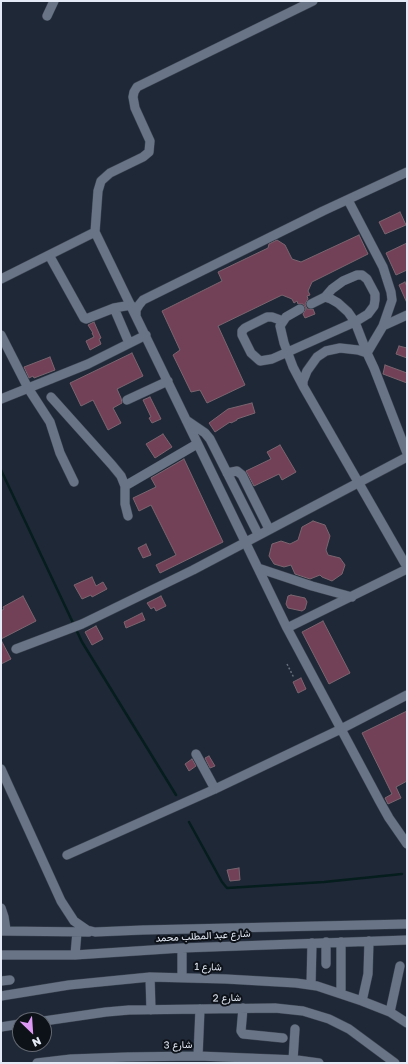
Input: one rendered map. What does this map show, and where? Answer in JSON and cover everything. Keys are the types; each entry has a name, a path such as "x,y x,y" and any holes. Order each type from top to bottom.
{"street":[{"path":"47,16 54,1"},
{"path":"313,1 137,87 133,97 135,108 150,141 149,152 143,157 110,173 101,180 98,191 95,232 287,628 380,802 407,844"},
{"path":"136,315 136,310 143,300 407,172"},
{"path":"348,200 383,267 391,292 391,304 383,326 367,353"},
{"path":"1,279 95,232"},
{"path":"49,255 84,318 86,319 114,308 131,305"},
{"path":"282,321 272,317 267,317 242,331 242,335 251,353 260,361 272,359 288,353 355,322 368,314 374,306 376,300 375,294 367,279 362,275 357,275 343,281 332,289 325,297 311,304"},
{"path":"126,296 135,300 143,300"},
{"path":"325,297 331,298 338,303 348,312 355,322 407,453"},
{"path":"114,308 130,343"},
{"path":"287,628 352,597 407,568 293,367 280,331 280,326 286,317 300,309"},
{"path":"383,326 407,315"},
{"path":"1,335 28,388 50,422 60,453 74,482"},
{"path":"1,399 88,364 146,335"},
{"path":"303,386 302,381 312,363 326,351 346,348 367,353"},
{"path":"127,400 168,381"},
{"path":"51,397 121,476 125,486 125,504 128,516"},
{"path":"185,419 205,433 210,439 258,534"},
{"path":"125,486 197,444"},
{"path":"16,649 82,624 246,543 258,534 407,457"},
{"path":"226,473 237,471 242,475 269,529"},
{"path":"258,568 312,586 352,597"},
{"path":"68,854 341,729 407,695"},
{"path":"196,754 215,788"},
{"path":"1,769 65,910 74,921 95,932"},
{"path":"1,908 4,917 4,930 95,932 407,924"},
{"path":"75,955 77,932"},
{"name":"شارع عبد المطلب محمد","path":"1,955 75,955 182,948 407,940"},
{"path":"362,1001 368,974 370,941"},
{"path":"326,942 326,964"},
{"path":"341,942 341,994"},
{"path":"311,985 312,943"},
{"path":"182,948 182,977"},
{"path":"390,1012 400,966"},
{"path":"150,977 151,1010"},
{"name":"شارع 1","path":"1,996 69,985 150,977 226,979 311,985 362,1001 390,1012 407,1023"},
{"path":"243,1008 241,1031 243,1034 283,1038"},
{"name":"شارع 2","path":"52,1020 106,1012 151,1010 243,1008 303,1011 318,1015 349,1029 395,1063"},
{"path":"198,1056 200,1009"},
{"path":"1,1027 12,1025"},
{"path":"293,1060 295,1029"},
{"name":"شارع 3","path":"37,1063 127,1057 198,1056 293,1060 319,1063"}],"path":[{"path":"287,664 294,678"}],"building":[{"path":"400,212 406,225 385,234 379,222"},
{"path":"359,235 368,254 312,282 308,291 310,295 307,296 308,299 305,304 307,309 313,309 315,314 305,318 303,314 306,309 303,304 298,304 297,301 294,303 292,299 282,295 218,326 245,385 207,403 200,390 191,392 173,355 180,350 162,311 222,281 218,272 268,248 269,244 277,240 285,245 292,259 301,262"},
{"path":"407,243 407,270 396,275 386,253"},
{"path":"405,282 407,287 407,303 399,285"},
{"path":"94,322 101,338 99,339 101,344 90,350 86,341 94,337 88,325"},
{"path":"399,346 407,348 407,358 396,354"},
{"path":"132,353 143,376 117,389 122,403 113,408 121,423 108,430 93,400 81,406 70,383"},
{"path":"50,357 55,370 34,378 33,376 29,378 24,367"},
{"path":"385,365 407,373 407,383 383,374"},
{"path":"150,397 161,419 152,423 149,418 151,417 143,400"},
{"path":"252,403 255,413 237,419 231,423 230,422 215,432 209,423 228,409"},
{"path":"163,434 172,447 155,458 146,444"},
{"path":"280,445 296,472 282,480 279,474 254,486 246,471 271,459 267,452"},
{"path":"184,459 223,542 160,573 156,565 176,555 151,505 139,511 133,498 156,487 151,478"},
{"path":"313,521 325,525 330,536 326,550 328,555 340,558 345,565 342,574 332,581 320,575 310,579 295,574 291,565 284,567 274,564 269,556 272,544 281,541 290,544 298,540 302,527"},
{"path":"146,544 151,555 143,558 138,548"},
{"path":"92,577 96,586 103,582 107,589 92,597 91,595 82,599 74,585"},
{"path":"291,595 305,598 307,602 305,609 302,611 288,608 286,604 288,596"},
{"path":"23,596 36,621 1,639 1,611 4,609 3,607"},
{"path":"161,596 166,606 156,611 154,607 151,609 147,603"},
{"path":"142,613 145,620 126,628 124,622"},
{"path":"323,621 350,673 329,684 302,632"},
{"path":"96,626 103,639 92,645 85,632"},
{"path":"1,640 11,659 1,664"},
{"path":"301,678 306,689 298,693 293,682"},
{"path":"407,711 407,781 396,787 401,798 388,804 385,798 392,794 362,733"},
{"path":"209,756 215,766 210,768 205,758"},
{"path":"192,759 196,766 189,771 185,764"},
{"path":"239,868 240,880 230,881 227,870"}],"waterway":[{"path":"1,470 82,642 176,795"},
{"path":"189,822 222,882 227,888 324,882 402,874"}]}
